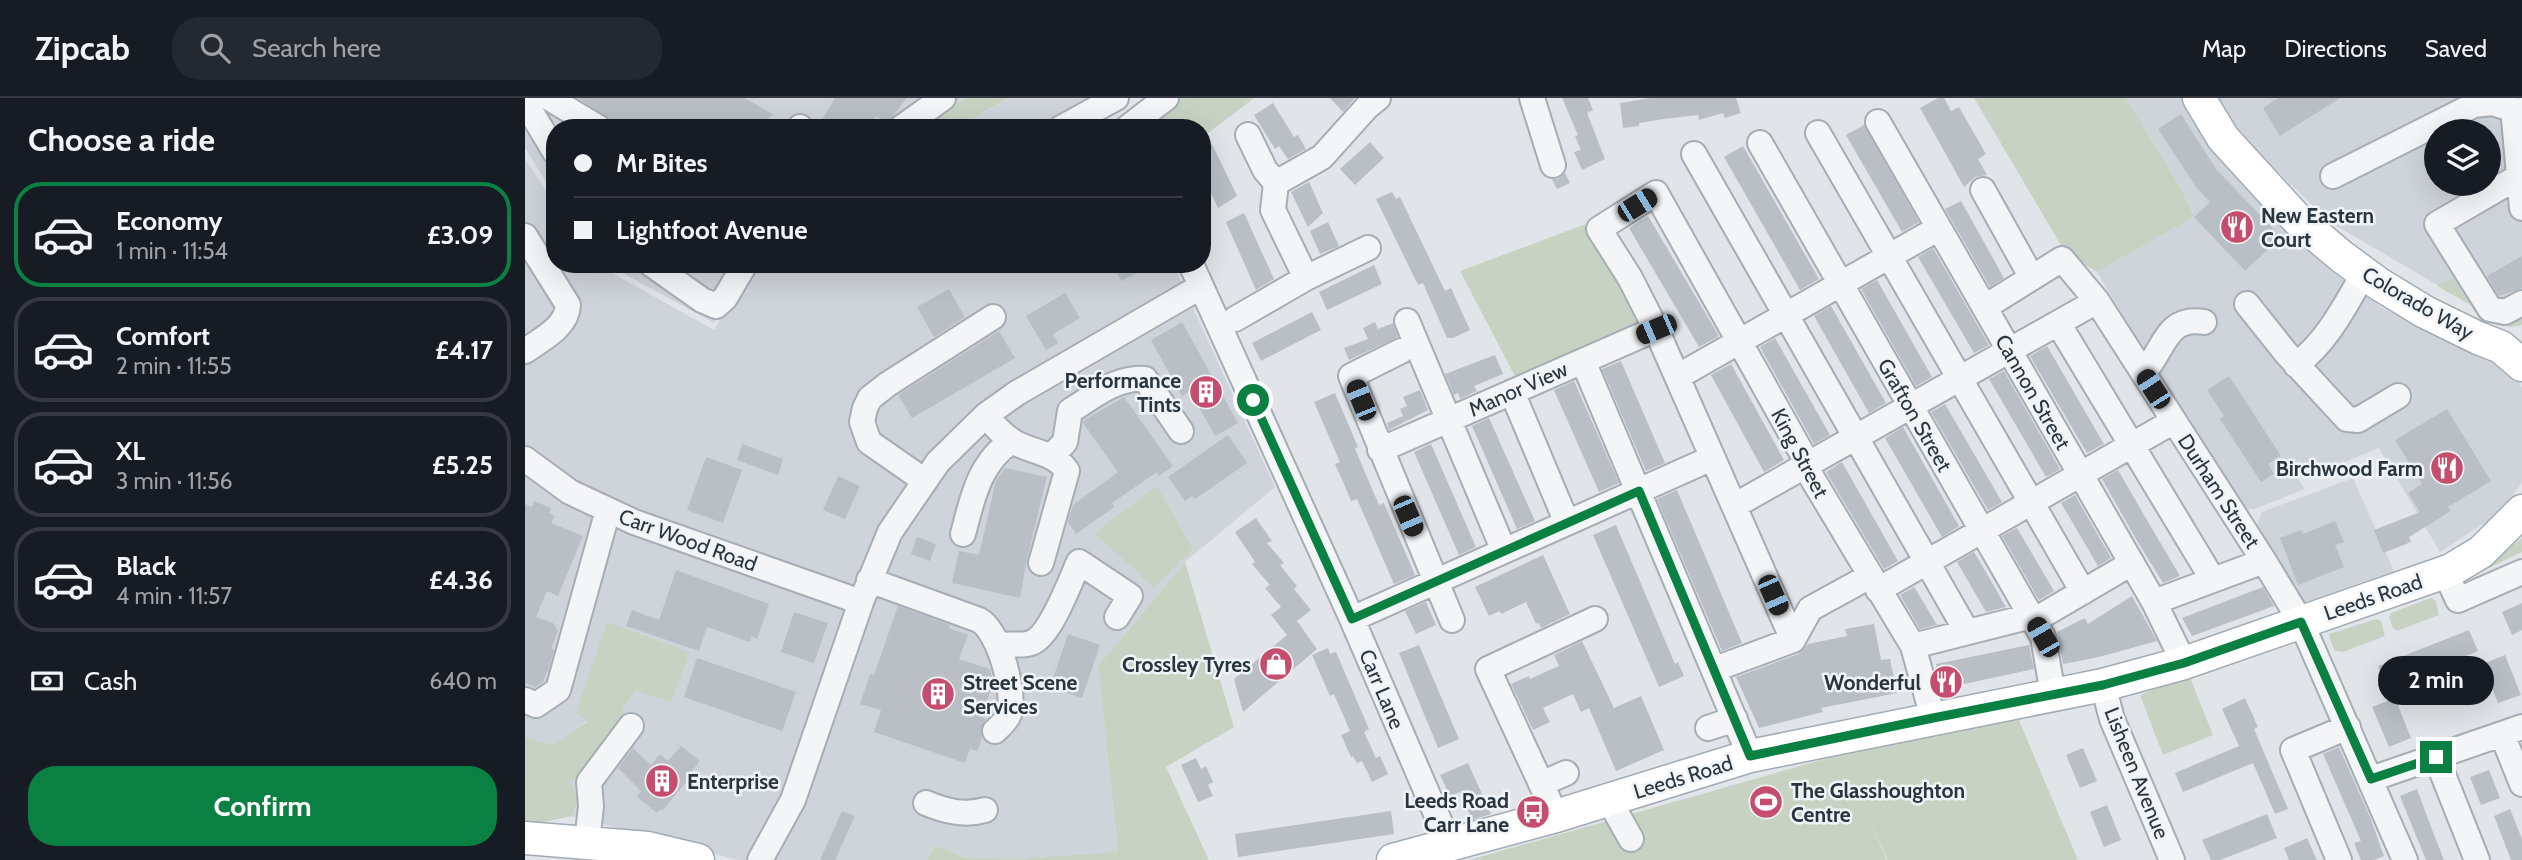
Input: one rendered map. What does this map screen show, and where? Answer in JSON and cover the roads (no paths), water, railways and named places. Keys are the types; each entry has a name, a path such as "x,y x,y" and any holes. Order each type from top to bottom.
{"main road":[{"name":"Colorado Way","path":"2199,98 2223,138 2297,219 2372,279 2425,312 2478,338 2515,351"},
{"name":"Leeds Road","path":"1393,860 1556,816 1750,756 2103,685 2184,663 2445,572 2480,552 2522,511"},
{"path":"525,838 648,848 698,860"}],"street":[{"path":"549,98 584,119"},
{"path":"914,119 943,98"},
{"path":"1078,119 1118,98 1127,119"},
{"path":"1140,119 1166,98"},
{"path":"1276,183 1322,157 1378,98"},
{"path":"1535,99 1553,165"},
{"path":"525,102 546,137"},
{"path":"2333,176 2474,105 2492,103 2520,111 2514,119 2522,208"},
{"name":"Cannon Street","path":"1878,122 2132,563 2184,663"},
{"path":"1818,134 2084,592"},
{"path":"1248,135 1265,170 1276,183 1273,210 1306,278"},
{"name":"Grafton Street","path":"1760,143 2043,637 2053,694"},
{"path":"1694,154 1967,632"},
{"path":"2518,177 2437,224 2490,309 2505,312 2522,303"},
{"path":"1983,190 2032,278 1985,307"},
{"name":"King Street","path":"1656,329 1630,278 1599,229 1656,193 1808,464 1812,478 1913,646 1933,718"},
{"path":"1677,377 1939,228"},
{"path":"525,236 546,270"},
{"path":"1235,319 1306,278 1368,247"},
{"name":"Durham Street","path":"2032,278 2062,259 2097,301 2301,622 2406,860"},
{"path":"525,351 560,325 567,315 568,305 548,273"},
{"path":"663,273 702,300 716,306 725,298 740,273"},
{"name":"Carr Lane","path":"1195,273 1352,619 1450,846"},
{"path":"2296,365 2308,356 2372,279"},
{"path":"760,860 793,800 865,591 890,532 938,462 986,415 1017,393 1200,287"},
{"path":"1734,506 2097,301"},
{"path":"2247,304 2296,365 2347,419 2358,420 2398,396"},
{"path":"925,481 879,452 869,442 862,422 865,408 870,398 888,384 993,317"},
{"path":"1407,321 1504,551"},
{"path":"2143,373 2174,328 2186,321 2204,322"},
{"path":"2058,323 2213,580"},
{"path":"1656,329 1793,640"},
{"name":"Manor View","path":"1380,450 1656,329"},
{"path":"1401,351 1351,376 1452,620"},
{"path":"1583,361 1750,756"},
{"path":"1051,457 1065,442 1070,411 1118,381 1145,379 1181,431"},
{"path":"1512,392 1567,523"},
{"path":"986,415 998,430 1012,441 1061,461 1067,471 1041,563"},
{"path":"1715,669 1793,640 1810,609 1928,563 2174,421"},
{"path":"963,534 977,482 1001,448 1012,441"},
{"path":"1352,619 1712,458"},
{"name":"Carr Wood Road","path":"525,459 571,492 650,528 865,591 979,620 991,629 998,646"},
{"path":"525,701 536,705 558,690 608,510"},
{"path":"2154,602 2264,561"},
{"path":"995,731 1009,716 1011,705 1007,674 998,646 1007,643 1031,643 1045,634 1079,562 1130,596 1117,617"},
{"path":"1913,646 2032,619 2132,563"},
{"path":"2445,572 2458,600 2522,572"},
{"path":"1556,816 1488,670 1595,619"},
{"name":"Lisheen Avenue","path":"2103,685 2112,719 2172,860"},
{"path":"1708,727 1735,719"},
{"path":"587,842 591,806 589,782 631,726"},
{"path":"2339,860 2293,750 2348,727"},
{"path":"2371,779 2512,730 2522,784"},
{"path":"2436,757 2477,860"},
{"path":"1541,784 1566,773"},
{"path":"1609,800 1631,839"},
{"path":"926,803 969,814 985,810"}],"place":[{"name":"New Eastern Court","path":"2237,227"},
{"name":"Performance Tints","path":"1206,392"},
{"name":"Birchwood Farm","path":"2447,468"},
{"name":"Crossley Tyres","path":"1276,664"},
{"name":"Wonderful","path":"1946,682"},
{"name":"Street Scene Services","path":"938,694"},
{"name":"Enterprise","path":"662,781"},
{"name":"The Glasshoughton Centre","path":"1766,802"},
{"name":"Leeds Road Carr Lane","path":"1533,812"}]}
